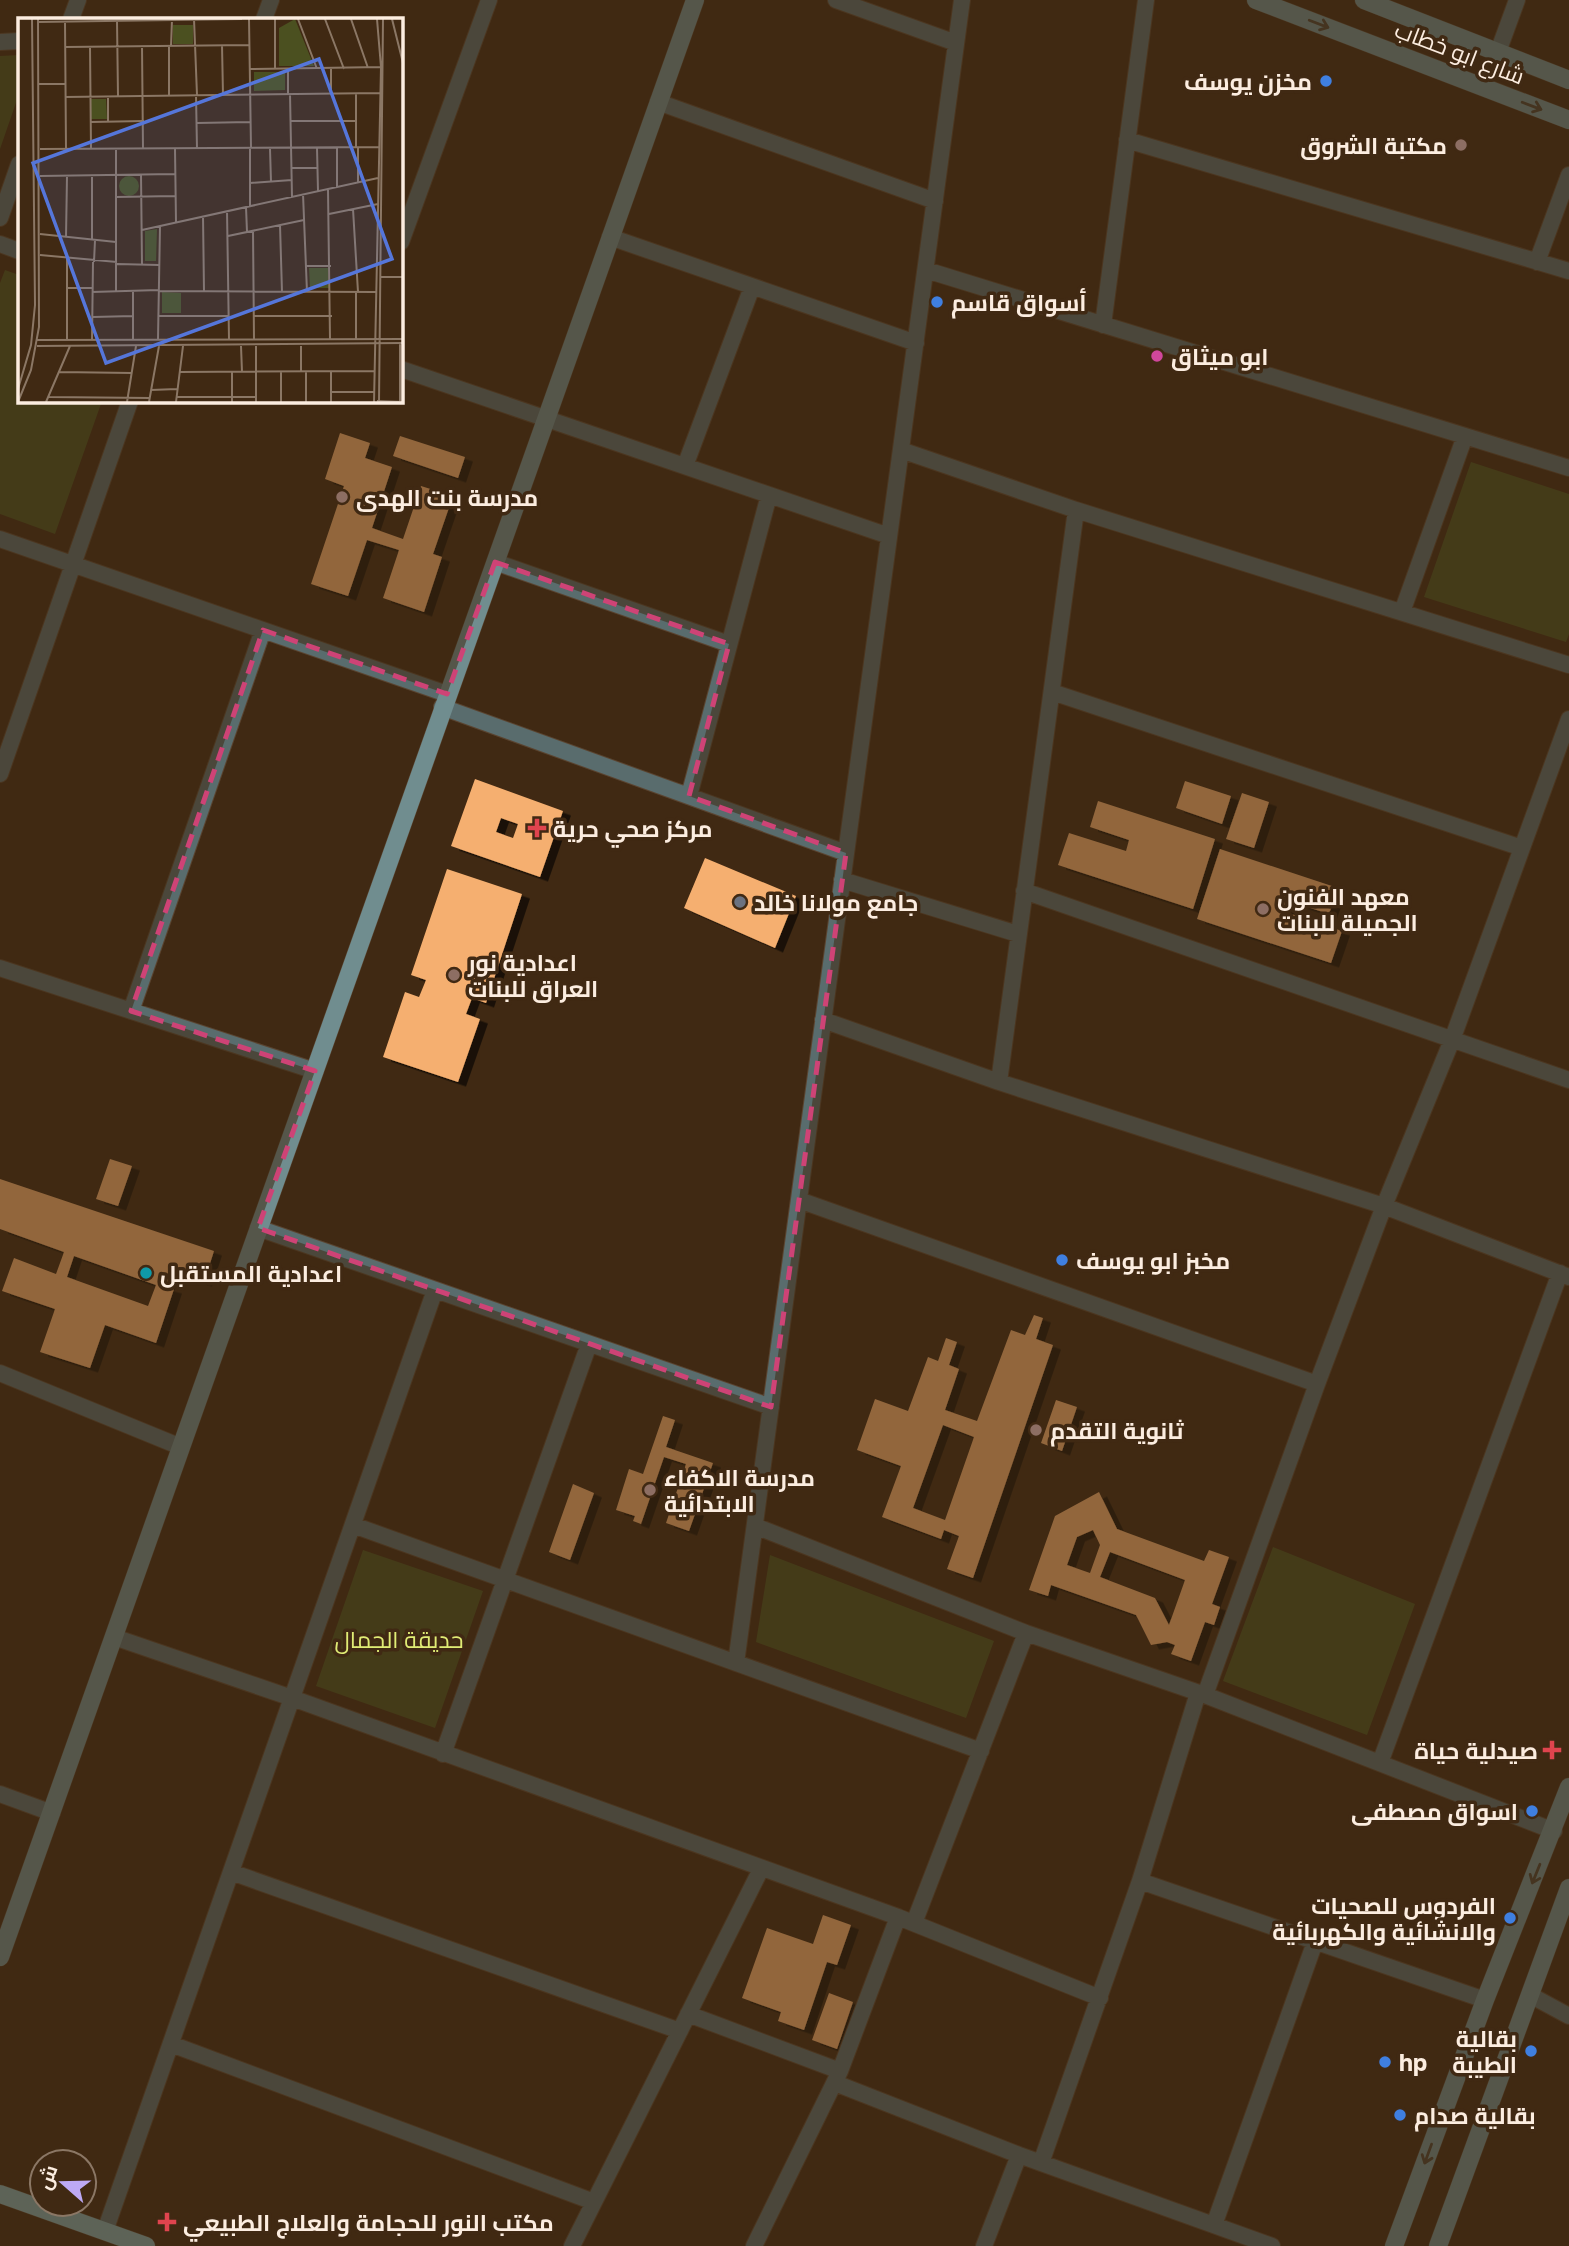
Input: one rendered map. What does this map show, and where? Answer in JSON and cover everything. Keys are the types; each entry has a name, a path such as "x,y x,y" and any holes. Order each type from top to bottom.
{"main road":[{"path":"0,2193 146,2246"}],"street":[{"path":"71,18 78,0"},
{"path":"402,239 489,0"},
{"path":"0,1957 695,0"},
{"path":"836,0 956,43"},
{"path":"736,1663 962,0"},
{"path":"1103,325 1146,0"},
{"name":"شارع ابو خطاب","path":"1256,0 1569,120"},
{"name":"شارع ابو خطاب","path":"1364,0 1569,80"},
{"path":"1498,52 1517,0"},
{"path":"0,42 18,41"},
{"path":"658,102 935,201"},
{"path":"1128,140 1569,271"},
{"path":"0,218 18,167"},
{"path":"1537,262 1569,175"},
{"path":"610,237 916,343"},
{"path":"0,244 18,251"},
{"path":"926,270 1569,468"},
{"path":"685,466 752,287"},
{"path":"402,369 889,536"},
{"path":"2,764 130,402"},
{"path":"1402,612 1465,436"},
{"path":"901,450 1076,510 1569,665"},
{"path":"689,796 769,495"},
{"path":"999,1082 1076,510"},
{"path":"0,539 263,630 689,796 846,853"},
{"path":"495,562 729,644"},
{"path":"131,1011 263,630"},
{"path":"1052,692 1522,848"},
{"path":"1041,2163 1100,1998 1202,1694 1384,1206 1452,1040 1569,719"},
{"path":"842,880 1018,933"},
{"path":"1024,891 1569,1080"},
{"path":"0,968 315,1071"},
{"path":"823,1020 999,1082 1384,1206 1565,1275 1380,1763"},
{"path":"799,1200 1317,1384"},
{"path":"258,1228 771,1407"},
{"path":"105,2231 435,1290"},
{"path":"443,1754 589,1344"},
{"path":"0,1373 181,1447"},
{"path":"353,1525 981,1751"},
{"path":"755,1526 1026,1633 1202,1694 1553,1831"},
{"path":"914,1923 1026,1633"},
{"path":"114,1637 292,1698 898,1917 1100,1998"},
{"path":"1394,2246 1485,2000 1569,1787"},
{"path":"0,1794 51,1813"},
{"path":"572,2246 761,1869"},
{"path":"231,1872 680,2031"},
{"path":"1140,1881 1485,2000"},
{"path":"1438,2246 1569,1888"},
{"path":"754,2246 838,2077 898,1917"},
{"path":"1214,2225 1315,1942"},
{"path":"1530,1995 1569,2017"},
{"path":"688,2014 1018,2155 1272,2246"},
{"path":"171,2044 594,2203"},
{"path":"984,2246 1018,2155"}],"highlighted area":[{"path":"495,562 729,644 689,796 846,853 771,1407 258,1228 315,1071 131,1011 263,630 447,694"}],"green space":[{"path":"18,55 18,97 0,149 0,56"},
{"path":"5,270 18,275 18,402 102,402 55,534 0,514 0,283"},
{"path":"1471,462 1569,494 1569,634 1566,642 1424,597"},
{"path":"1273,1547 1415,1604 1367,1735 1223,1681"},
{"name":"حديقة الجمال","path":"363,1550 483,1591 435,1728 316,1686"},
{"path":"770,1555 994,1641 966,1718 756,1642"}],"building":[{"path":"340,433 370,443 365,458 392,467 372,528 403,539 421,486 453,496 433,554 442,557 424,612 383,598 399,550 367,540 348,596 311,584 344,486 325,479"},
{"path":"400,436 465,457 458,478 393,456"},
{"name":"مركز صحي حرية","path":"475,779 563,811 540,877 451,846","holes":["501,818 518,824 513,838 496,832"]},
{"path":"1185,781 1231,796 1222,824 1176,808"},
{"path":"1242,793 1269,802 1254,848 1226,839"},
{"path":"1098,801 1215,839 1193,909 1058,865 1069,833 1126,851 1129,840 1090,827"},
{"path":"1220,849 1338,888 1329,914 1289,901 1285,912 1342,931 1331,963 1197,919"},
{"name":"جامع مولانا خالد","path":"705,858 796,896 775,948 684,908"},
{"path":"447,869 522,894 486,1003 472,998 466,1014 480,1019 458,1082 383,1057 405,992 419,997 426,980 411,975"},
{"path":"110,1159 132,1166 118,1206 96,1199"},
{"name":"اعدادية المستقبل","path":"0,1179 214,1251 204,1282 172,1271 166,1287 174,1289 156,1343 105,1325 90,1368 40,1352 55,1309 2,1291 14,1258 56,1274 64,1252 0,1229","holes":["74,1256 156,1285 148,1306 67,1277"]},
{"path":"1034,1315 1043,1318 1036,1339 1053,1345 973,1578 947,1569 959,1536 944,1530 941,1539 882,1517 901,1466 857,1450 875,1399 908,1411 928,1357 938,1361 946,1338 957,1342 949,1365 959,1369 945,1410 977,1421 1011,1330 1025,1335","holes":["943,1425 974,1437 945,1520 913,1508"]},
{"path":"1056,1400 1077,1407 1062,1451 1041,1443"},
{"path":"663,1416 675,1420 666,1447 713,1463 689,1531 666,1523 686,1464 664,1457 641,1524 633,1521 635,1516 616,1510 629,1469 643,1474"},
{"path":"573,1484 594,1493 570,1560 549,1552"},
{"path":"1099,1492 1117,1529 1204,1561 1209,1550 1229,1557 1212,1604 1220,1607 1214,1625 1205,1622 1191,1661 1171,1654 1175,1645 1167,1642 1151,1645 1136,1615 1051,1585 1048,1596 1029,1590 1055,1516","holes":["1093,1530 1100,1545 1090,1573 1067,1565 1077,1537","1110,1552 1185,1580 1169,1625 1155,1598 1100,1577"]},
{"path":"823,1915 851,1925 837,1965 827,1962 804,2030 778,2021 781,2012 742,1998 767,1928 813,1944"},
{"path":"829,1993 853,2002 837,2049 812,2040"}],"place":[{"name":"مخزن يوسف","path":"1326,81"},
{"name":"مكتبة الشروق","path":"1461,145"},
{"name":"أسواق قاسم","path":"937,302"},
{"name":"ابو ميثاق","path":"1157,356"},
{"name":"مدرسة بنت الهدی","path":"342,497"},
{"name":"مركز صحي حرية","path":"537,828"},
{"name":"جامع مولانا خالد","path":"740,902"},
{"name":"معهد الفنون الجميلة للبنات","path":"1263,909"},
{"name":"اعدادية نور العراق للبنات","path":"454,975"},
{"name":"مخبز ابو يوسف","path":"1062,1260"},
{"name":"اعدادية المستقبل","path":"146,1273"},
{"name":"ثانوية التقدم","path":"1036,1430"},
{"name":"مدرسة الاكفاء الابتدائية","path":"650,1490"},
{"name":"صيدلية حياة","path":"1552,1750"},
{"name":"اسواق مصطفى","path":"1532,1811"},
{"name":"الفردوس للصحيات والانشائية والكهربائية","path":"1510,1918"},
{"name":"بقالية الطيبة","path":"1531,2051"},
{"name":"hp","path":"1385,2062"},
{"name":"بقالية صدام","path":"1400,2115"},
{"name":"مكتب النور للحجامة والعلاج الطبيعي","path":"167,2222"}]}
